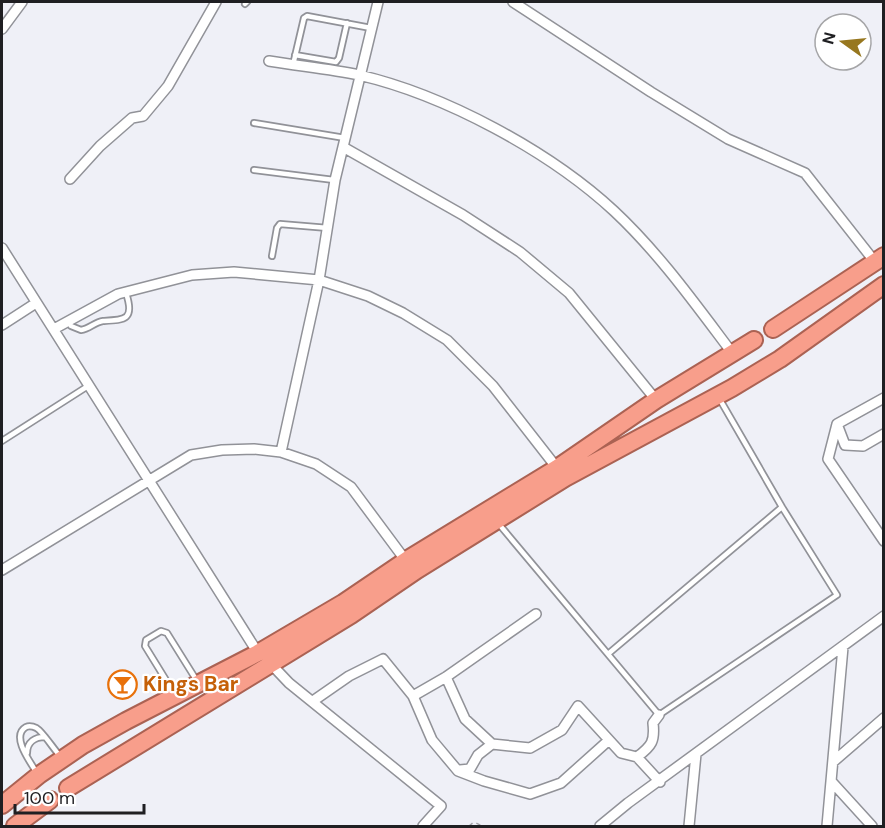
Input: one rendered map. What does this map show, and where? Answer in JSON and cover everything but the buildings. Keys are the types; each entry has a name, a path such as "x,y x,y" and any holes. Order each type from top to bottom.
{"highway":[{"path":"773,329 879,259"},
{"path":"3,801 62,759 126,721 199,684 264,659 565,478 718,396 780,359 884,285"},
{"path":"68,788 264,659 406,561 557,468 656,400 754,340"},
{"path":"15,826 51,800"}],"street":[{"path":"2,29 22,2"},
{"path":"70,179 100,146 132,118 142,116 168,86 216,2"},
{"path":"281,452 319,280 335,180 378,2"},
{"path":"513,2 728,139 806,173 879,259"},
{"path":"269,61 294,60 417,93 455,109 526,147 568,175 614,211 667,268 733,354"},
{"path":"344,143 520,252 569,293 656,400"},
{"path":"2,248 264,659 289,683 441,806 423,826"},
{"path":"54,329 118,294 192,275 234,272 319,280 368,296 403,313 447,340 493,386 557,468"},
{"path":"2,326 36,303"},
{"path":"884,398 837,424 828,459 884,541"},
{"path":"837,424 845,445 863,446 884,434"},
{"path":"2,570 191,455 222,450 254,449 281,452 316,464 351,487 406,561"},
{"path":"413,696 446,677 536,614"},
{"path":"600,826 628,803 660,782 884,616"},
{"path":"828,826 843,647"},
{"path":"313,701 349,676 383,658 413,696 432,740 458,771 483,782 530,794 561,783 609,740"},
{"path":"446,677 465,718 492,744 530,748 562,730 578,706 621,753 637,757 660,782"},
{"path":"637,757 647,750 655,737 653,723 659,716"},
{"path":"833,762 884,718"},
{"path":"458,771 470,769 478,755 492,744"},
{"path":"689,826 696,754"},
{"path":"831,781 872,826"}],"lane":[{"path":"347,23 338,60 333,62 294,60 304,18 307,16 347,23 371,28"},
{"path":"254,123 344,143"},
{"path":"254,170 335,180"},
{"path":"272,256 277,228 280,224 328,228"},
{"path":"68,321 72,326 81,330 100,322 125,319 128,315 129,304 125,292"},
{"path":"2,441 89,386"},
{"path":"496,520 659,716 837,595 782,507 718,396"},
{"path":"608,654 782,507"},
{"path":"175,696 145,646 146,640 160,631 166,633 199,684"},
{"path":"39,775 20,739 26,728 30,726 38,729 62,759"},
{"path":"27,755 27,749 32,741 45,737"}],"path":[{"path":"469,826 474,822 482,826"}],"place":[{"name":"Kings Bar","path":"122,684"}]}
